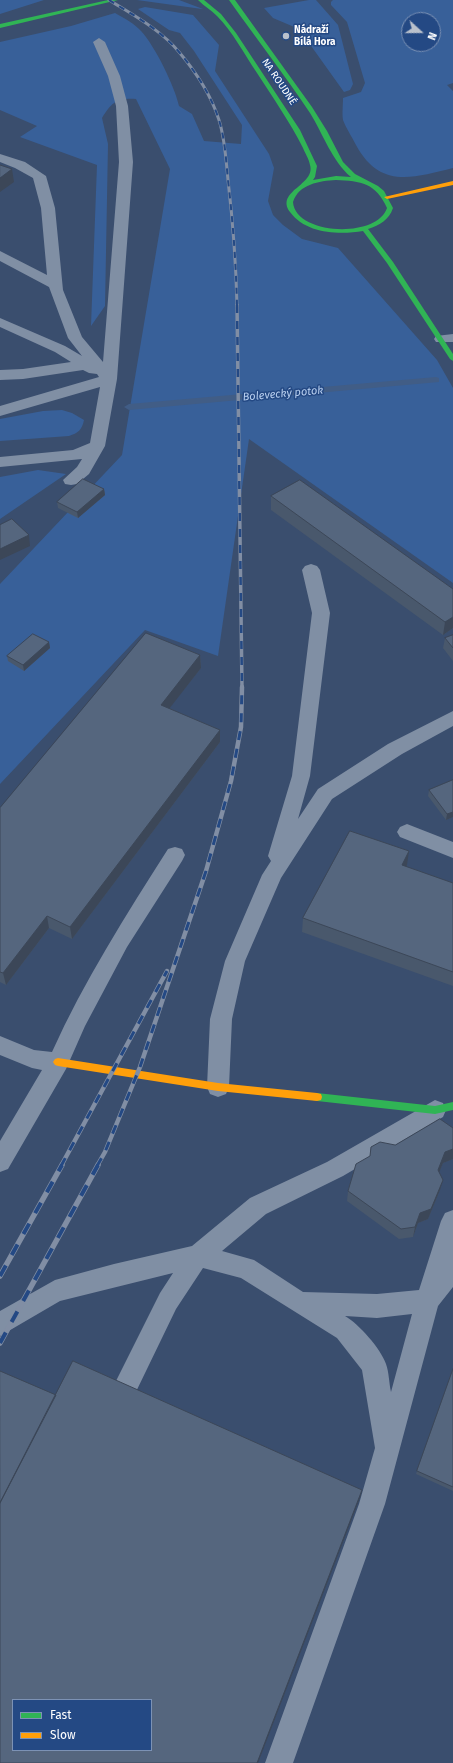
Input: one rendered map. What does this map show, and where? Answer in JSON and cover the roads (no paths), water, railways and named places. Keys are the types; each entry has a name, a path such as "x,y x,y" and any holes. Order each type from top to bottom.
{"main road":[{"path":"23,21 82,0"},
{"path":"0,26 115,0"},
{"name":"NA ROUDNÉ","path":"201,0 215,12 233,33 299,133 314,166 315,171 312,178 293,195 290,206 292,212 304,222 317,228 332,231 365,229 380,222 388,213 390,208 387,197 377,188 350,175 343,167 320,124 256,30 232,0"},
{"name":"NA ROUDNÉ","path":"305,185 320,180 336,178 361,181"},
{"path":"387,197 453,183"},
{"path":"365,229 447,339 453,359"},
{"path":"58,1062 218,1087 444,1108"}],"lane":[{"path":"71,480 83,470 97,446 109,379 126,149 122,106 114,76 99,42"},
{"path":"0,158 20,165 39,176 48,208 55,285 75,338 91,364"},
{"path":"0,255 55,285"},
{"path":"0,322 91,364 109,379"},
{"path":"0,375 23,374 91,364"},
{"path":"0,411 109,379"},
{"path":"0,462 76,455 97,446"},
{"path":"218,1087 221,1019 236,961 272,875 301,776 321,613 311,570"},
{"path":"272,875 325,794 395,749 453,718"},
{"path":"407,832 453,850"},
{"path":"0,1162 58,1062 76,1022 120,940 175,855"},
{"path":"0,1044 32,1059 58,1062"},
{"path":"123,1391 168,1301 198,1256 258,1206 335,1169 444,1108"},
{"path":"279,1763 372,1504 428,1301 453,1221"},
{"path":"0,1324 55,1291 114,1275 198,1256 246,1268 300,1303 346,1330 374,1365 387,1451"},
{"path":"300,1303 377,1306 428,1301 453,1268"}],"waterway":[{"name":"Bolevecký potok","path":"129,407 436,380"}],"railway":[{"path":"109,0 146,23 172,44 197,76 216,111 223,135 226,157 234,243 237,306"},
{"path":"237,305 242,687"},
{"path":"97,1166 105,1152 140,1067 206,871 231,781 241,727 242,687"},
{"path":"61,1166 167,971"},
{"path":"0,1276 62,1165"},
{"path":"0,1343 98,1165"}],"place":[{"name":"Nádraží Bílá Hora","path":"286,36"}]}
